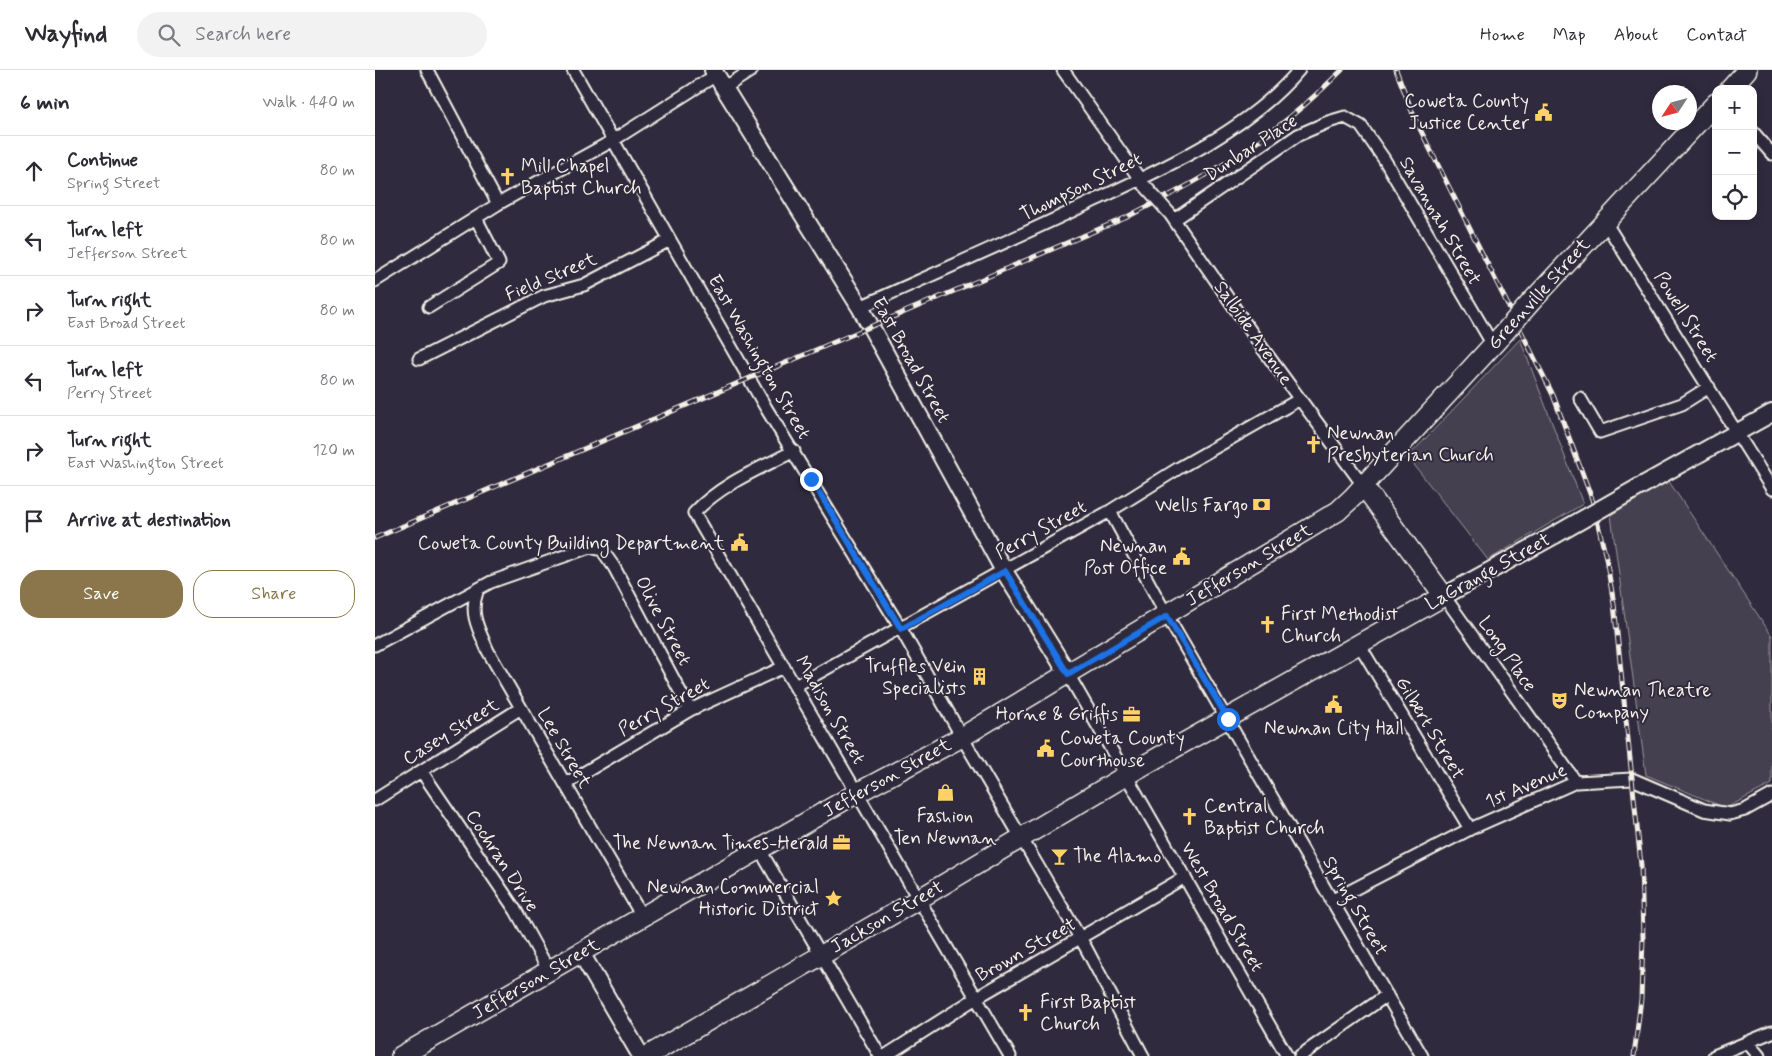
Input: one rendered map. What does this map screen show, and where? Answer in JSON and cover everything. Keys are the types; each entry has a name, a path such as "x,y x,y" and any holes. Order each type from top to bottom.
{"main road":[{"path":"1734,85 1747,70"},
{"name":"Greenville Street","path":"1368,492 1497,340 1712,107"},
{"name":"Jefferson Street","path":"401,1056 643,918 857,792 962,737 1167,616 1337,511 1363,501 1368,492"},
{"name":"Salbide Avenue","path":"1368,492 1444,596"},
{"name":"LaGrange Street","path":"1125,776 1444,596"},
{"name":"Jackson Street","path":"647,1056 919,899 1125,776"}],"street":[{"path":"427,70 498,204"},
{"name":"East Washington Street","path":"573,70 766,408 901,629 1080,939 1143,1056"},
{"path":"375,281 498,204 718,78 752,70"},
{"name":"Salbide Avenue","path":"1063,70 1143,183 1172,216 1368,492"},
{"name":"Thompson Street","path":"860,307 1143,183 1234,127 1289,82 1299,70"},
{"name":"East Broad Street","path":"718,78 860,307 1005,571 1068,674"},
{"name":"Dunbar Place","path":"1172,216 1298,135 1345,117 1351,121"},
{"name":"Savannah Street","path":"1351,121 1361,126 1384,159 1497,340"},
{"path":"1757,137 1772,154"},
{"path":"429,307 499,263 476,218"},
{"name":"Powell Street","path":"1605,222 1772,489"},
{"name":"Field Street","path":"419,359 544,296 584,285 670,240"},
{"path":"1580,398 1600,432 1682,404 1709,387"},
{"name":"Perry Street","path":"795,686 1005,571 1300,398"},
{"name":"LaGrange Street","path":"1444,596 1772,413"},
{"name":"Madison Street","path":"794,451 726,486 708,498 694,513 1010,1056"},
{"name":"Spring Street","path":"1110,511 1167,616 1422,1056"},
{"name":"Olive Street","path":"477,592 491,582 567,553 590,547 602,550 614,567 690,710"},
{"path":"375,644 477,592"},
{"name":"Lee Street","path":"477,592 472,605 477,624 488,650 643,918"},
{"name":"Long Place","path":"1444,596 1576,782"},
{"name":"Gilbert Street","path":"1359,644 1470,829"},
{"name":"Perry Street","path":"565,784 690,710 784,667"},
{"name":"West Broad Street","path":"1068,674 1287,1056"},
{"name":"Casey Street","path":"375,800 521,708"},
{"name":"Cochran Drive","path":"422,772 516,911 549,972"},
{"name":"1st Avenue","path":"1331,901 1470,829 1576,782 1632,779 1704,810 1730,814 1745,810 1772,795"},
{"path":"760,850 823,954 880,1056"},
{"name":"Brown Street","path":"885,1056 976,998 1185,877"},
{"path":"581,953 641,1056"},
{"path":"1300,1056 1387,995"},
{"path":"1714,1056 1772,1032"},
{"path":"1747,1042 1759,1056"}],"shaded area":[{"path":"1520,339 1583,504 1488,560 1408,457"},
{"path":"1668,480 1772,636 1772,784 1726,808 1646,775 1611,515"}],"railway":[{"path":"375,538 1125,218 1188,185 1244,151 1295,113 1342,70"},
{"path":"1396,70 1415,119 1553,395 1592,499 1606,558 1614,604 1641,865 1643,938 1641,999 1634,1056"}],"place":[{"name":"Coweta County Justice Center","path":"1543,112"},
{"name":"Mill Chapel Baptist Church","path":"507,177"},
{"name":"Newnan Presbyterian Church","path":"1313,444"},
{"name":"Wells Fargo","path":"1262,505"},
{"name":"Coweta County Building Department","path":"739,543"},
{"name":"Newnan Post Office","path":"1181,557"},
{"name":"First Methodist Church","path":"1267,625"},
{"name":"Truffles Vein Specialists","path":"980,677"},
{"name":"Newnan Theatre Company","path":"1560,701"},
{"name":"Newnan City Hall","path":"1334,705"},
{"name":"Horne & Griffis","path":"1132,714"},
{"name":"Coweta County Courthouse","path":"1046,749"},
{"name":"Fashion Ten Newnan","path":"945,793"},
{"name":"Central Baptist Church","path":"1190,817"},
{"name":"The Newnan Times-Herald","path":"842,843"},
{"name":"The Alamo","path":"1059,856"},
{"name":"Newnan Commercial Historic District","path":"833,898"},
{"name":"First Baptist Church","path":"1026,1013"}],"route":[{"path":"811,479 901,629 1005,571 1068,674 1167,616 1228,719"}]}
